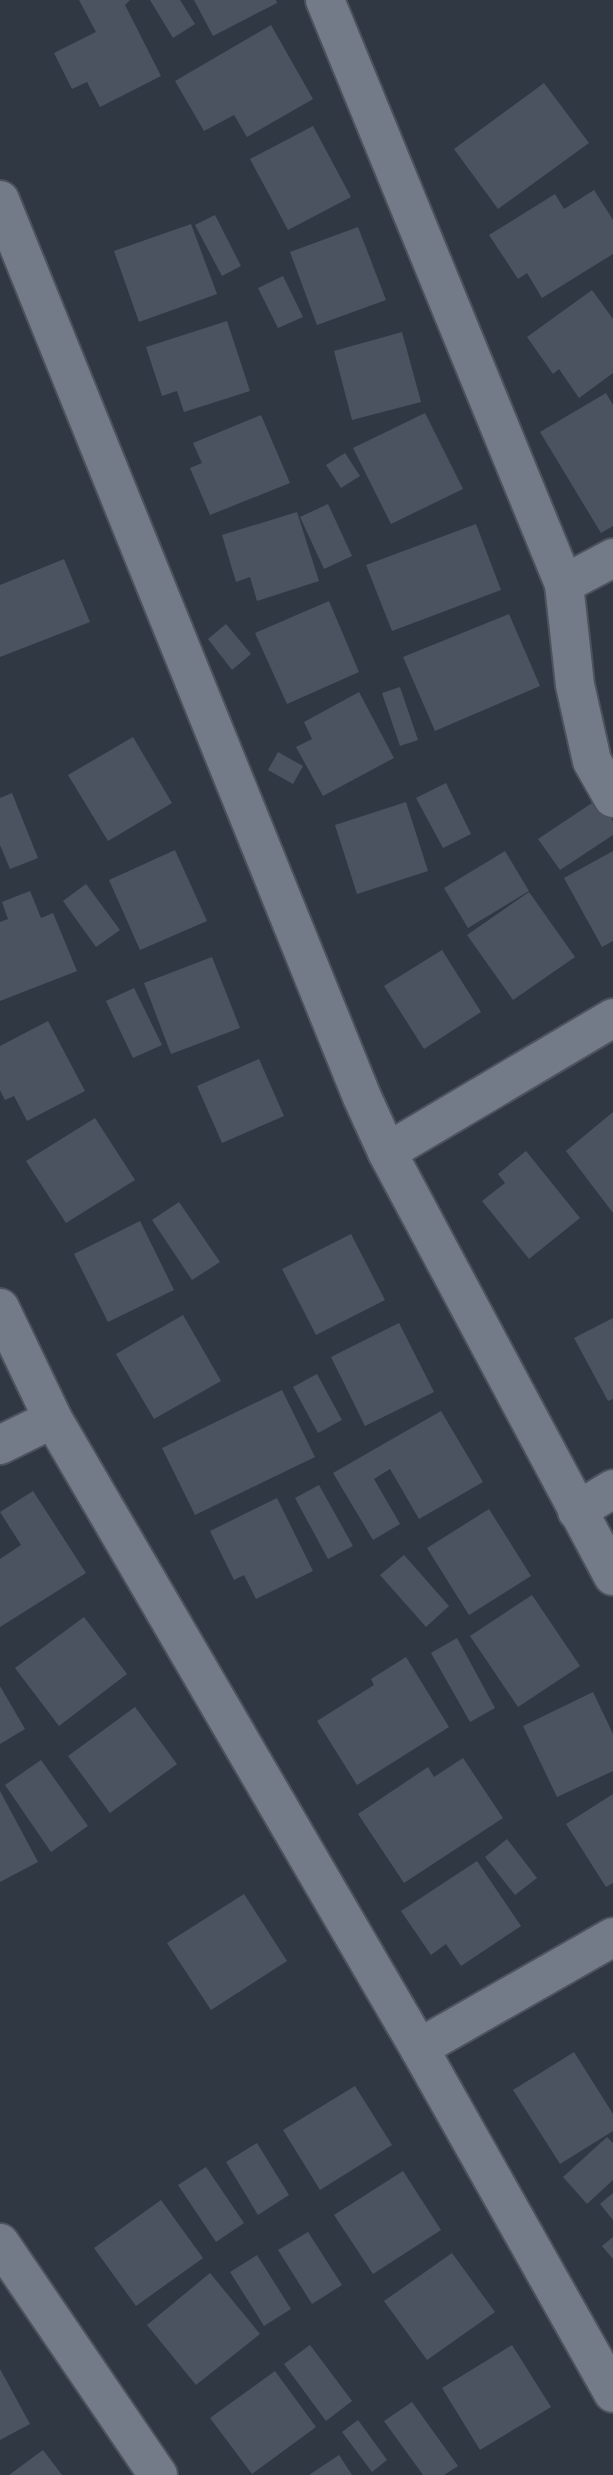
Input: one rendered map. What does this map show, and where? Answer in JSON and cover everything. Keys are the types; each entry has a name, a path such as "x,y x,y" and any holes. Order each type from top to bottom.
{"street":[{"path":"325,0 564,584 575,685 592,761 613,798"},
{"path":"0,200 362,1097 387,1152 613,1577"},
{"path":"564,584 613,558"},
{"path":"387,1152 613,1018"},
{"path":"0,1308 53,1419 419,2048 613,2393"},
{"path":"0,1446 53,1419"},
{"path":"577,1511 613,1489"},
{"path":"419,2048 613,1937"},
{"path":"0,2243 158,2475"}],"building":[{"path":"79,0 130,0 125,5 161,76 100,107 87,82 72,89 54,53 96,32"},
{"path":"150,0 180,0 195,24 173,38"},
{"path":"194,0 276,0 277,3 213,36"},
{"path":"271,25 313,99 247,137 234,115 204,131 175,81"},
{"path":"544,83 589,143 498,209 454,149"},
{"path":"313,126 351,197 288,230 250,159"},
{"path":"594,190 613,220 613,254 542,298 527,273 518,279 489,235 555,194 564,209"},
{"path":"215,215 241,266 222,276 195,225"},
{"path":"191,224 217,294 139,322 114,251"},
{"path":"358,227 386,300 317,325 290,252"},
{"path":"283,276 303,317 278,328 258,288"},
{"path":"592,290 613,319 613,373 579,398 559,369 553,374 527,337"},
{"path":"227,321 250,391 184,412 177,391 162,396 146,347"},
{"path":"402,332 421,402 352,420 334,351"},
{"path":"606,393 613,405 613,526 601,533 540,432"},
{"path":"425,413 463,489 391,524 353,448"},
{"path":"261,415 290,483 210,515 190,468 202,463 193,443"},
{"path":"345,453 360,476 341,488 326,465"},
{"path":"328,504 352,556 324,569 300,517"},
{"path":"297,512 319,581 257,601 250,577 236,582 222,535"},
{"path":"476,524 501,590 392,631 366,565"},
{"path":"64,559 90,622 0,657 0,585"},
{"path":"329,601 359,672 287,704 255,633"},
{"path":"509,614 540,686 435,731 403,657"},
{"path":"226,624 251,654 232,670 208,639"},
{"path":"400,687 418,740 400,746 382,693"},
{"path":"359,692 394,758 323,796 296,747 312,739 304,722"},
{"path":"133,737 172,803 108,841 68,775"},
{"path":"278,752 303,766 293,784 268,770"},
{"path":"446,783 471,834 443,848 416,798"},
{"path":"12,793 38,858 10,869 0,845 0,798"},
{"path":"598,799 613,821 613,835 560,870 538,839"},
{"path":"406,802 428,871 357,894 335,825"},
{"path":"175,850 207,921 140,950 109,880"},
{"path":"505,851 529,891 468,928 444,888"},
{"path":"613,851 613,941 602,947 564,878"},
{"path":"86,884 120,930 96,947 63,901"},
{"path":"30,891 41,918 53,913 77,971 0,1001 0,922 8,919 2,902"},
{"path":"529,892 575,957 513,1000 467,935"},
{"path":"442,950 481,1012 424,1049 384,986"},
{"path":"212,957 240,1028 171,1054 144,983"},
{"path":"134,988 162,1045 133,1058 106,1001"},
{"path":"48,1021 85,1091 27,1121 14,1096 5,1100 0,1090 0,1046"},
{"path":"259,1059 284,1116 222,1143 197,1086"},
{"path":"613,1112 613,1213 566,1151"},
{"path":"95,1118 135,1180 66,1223 26,1161"},
{"path":"526,1151 580,1218 529,1259 482,1201 505,1183 498,1174"},
{"path":"179,1202 220,1262 192,1280 152,1220"},
{"path":"140,1221 174,1290 108,1322 74,1254"},
{"path":"351,1234 385,1300 316,1335 282,1269"},
{"path":"183,1315 221,1381 154,1419 116,1354"},
{"path":"613,1318 613,1399 608,1401 574,1338"},
{"path":"399,1323 434,1392 365,1426 331,1357"},
{"path":"317,1374 342,1420 318,1433 293,1387"},
{"path":"282,1390 315,1457 195,1515 162,1448"},
{"path":"441,1411 483,1482 419,1519 390,1469 374,1479 400,1524 373,1540 333,1473"},
{"path":"319,1485 353,1546 328,1559 295,1498"},
{"path":"33,1491 86,1573 0,1627 0,1559 21,1545 0,1512"},
{"path":"277,1498 313,1571 256,1599 244,1575 234,1580 210,1531"},
{"path":"489,1509 531,1576 469,1615 427,1548"},
{"path":"404,1555 449,1606 426,1627 380,1575"},
{"path":"532,1595 580,1666 518,1707 470,1636"},
{"path":"84,1617 127,1674 59,1726 15,1668"},
{"path":"457,1638 495,1708 470,1722 431,1653"},
{"path":"406,1657 449,1727 357,1785 317,1721 374,1685 371,1679"},
{"path":"0,1686 25,1729 0,1744"},
{"path":"593,1692 613,1734 613,1771 557,1797 523,1726"},
{"path":"135,1707 177,1764 110,1813 68,1756"},
{"path":"463,1758 503,1818 404,1883 358,1814 428,1767 434,1777"},
{"path":"41,1760 88,1826 51,1852 5,1785"},
{"path":"0,1791 38,1862 0,1882"},
{"path":"613,1794 613,1883 606,1887 566,1824"},
{"path":"507,1839 537,1878 515,1895 485,1857"},
{"path":"477,1861 521,1926 461,1966 446,1944 431,1955 401,1911"},
{"path":"244,1894 287,1961 211,2010 167,1943"},
{"path":"574,2052 613,2114 613,2131 560,2164 513,2090"},
{"path":"355,2086 392,2145 320,2190 283,2130"},
{"path":"607,2137 613,2143 613,2180 587,2204 563,2177"},
{"path":"257,2143 289,2195 258,2215 226,2162"},
{"path":"206,2167 244,2223 216,2242 178,2185"},
{"path":"403,2171 441,2230 373,2274 334,2215"},
{"path":"613,2193 613,2220 600,2204"},
{"path":"161,2200 203,2258 136,2306 94,2248"},
{"path":"308,2232 342,2285 312,2304 278,2250"},
{"path":"613,2237 613,2259 602,2246"},
{"path":"452,2253 495,2312 427,2360 384,2301"},
{"path":"257,2255 291,2309 264,2326 230,2272"},
{"path":"210,2273 260,2334 196,2385 147,2325"},
{"path":"310,2345 352,2401 326,2421 284,2364"},
{"path":"512,2345 551,2407 480,2450 442,2388"},
{"path":"0,2369 30,2424 0,2440"},
{"path":"275,2371 316,2427 252,2474 210,2418"},
{"path":"412,2402 458,2466 444,2475 423,2475 384,2421"},
{"path":"358,2420 387,2460 372,2472 342,2432"},
{"path":"43,2450 62,2475 9,2475"},
{"path":"339,2455 352,2475 309,2475"}]}
